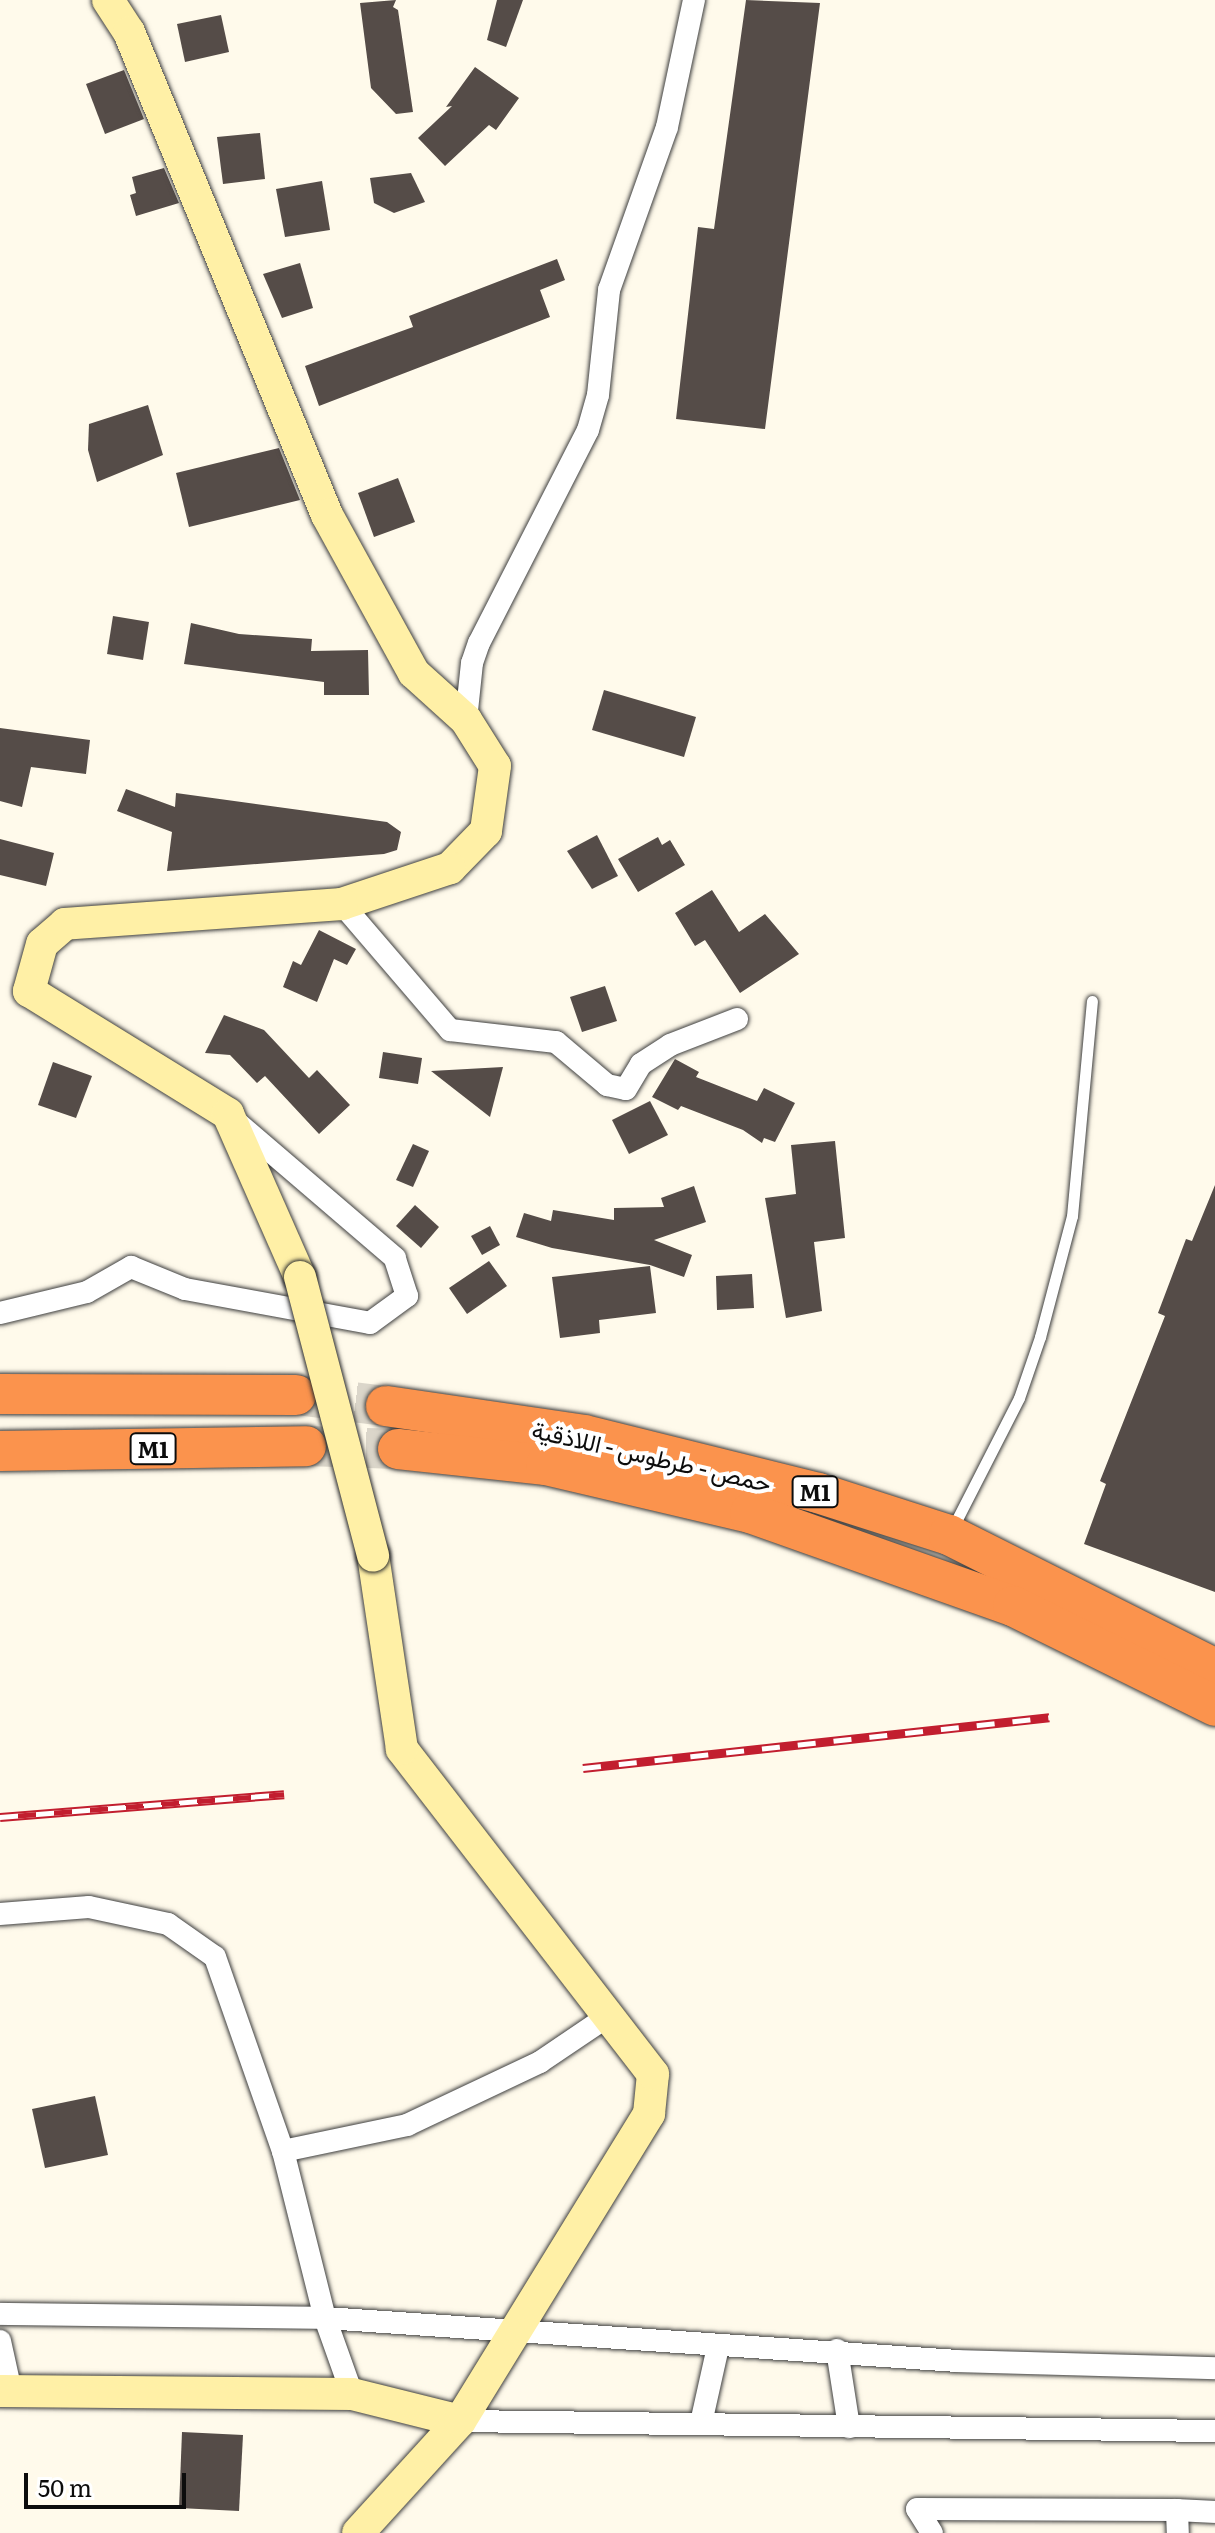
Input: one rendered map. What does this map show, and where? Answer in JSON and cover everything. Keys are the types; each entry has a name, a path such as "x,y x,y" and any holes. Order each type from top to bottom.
{"highway":[{"path":"0,1394 296,1395"},
{"name":"حمص - طرطوس - اللاذقية","path":"386,1406 584,1435 818,1493 949,1535 1215,1669"},
{"name":"M1","path":"0,1451 306,1446"},
{"name":"حمص - طرطوس - اللاذقية","path":"398,1449 546,1465 750,1513 1013,1606 1215,1706"}],"main road":[{"path":"108,0 129,32 327,515 414,673 466,720 495,766 486,831 450,868 342,904 65,924 42,944 29,991 228,1114 300,1277 373,1556 402,1749 653,2074 649,2114 460,2421 358,2533"},
{"path":"6,2391 352,2394 460,2421"}],"street":[{"path":"466,720 472,663 479,643 588,430 598,395 609,290 667,127 694,0"},
{"path":"342,904 450,1030 556,1042 607,1085 626,1089 641,1064 670,1045 737,1019"},
{"path":"0,1313 87,1292 131,1267 185,1289 370,1323 407,1296 395,1258 228,1114"},
{"path":"0,1914 89,1907 168,1924 215,1957 283,2151 325,2318 352,2394"},
{"path":"283,2151 407,2125 540,2062 608,2016"},
{"path":"0,2314 325,2318 519,2329 718,2347 837,2350 957,2361 1215,2368"},
{"path":"0,2341 6,2391"},
{"path":"701,2423 718,2347"},
{"path":"837,2350 849,2427"},
{"path":"460,2421 1215,2431"},
{"path":"932,2533 917,2509 1215,2512"},
{"path":"1177,2510 1178,2533"}],"lane":[{"path":"949,1535 1019,1398 1040,1337 1072,1216 1092,1001"}],"building":[{"path":"396,0 393,7 398,10 413,112 396,114 371,88 360,3"},
{"path":"497,0 523,0 506,47 487,40"},
{"path":"746,0 820,3 765,429 676,419 698,227 714,229"},
{"path":"221,15 229,52 185,62 177,24"},
{"path":"475,67 519,98 496,130 489,125 445,166 418,138 452,106 446,107"},
{"path":"124,70 144,119 105,134 86,84"},
{"path":"260,133 265,179 223,184 217,137"},
{"path":"164,168 179,203 136,216 130,195 136,193 132,177"},
{"path":"411,173 425,202 394,213 374,203 370,178"},
{"path":"322,181 330,230 285,237 276,189"},
{"path":"557,259 565,280 540,290 550,317 319,406 305,366 413,327 409,316"},
{"path":"300,263 313,308 282,318 263,274"},
{"path":"148,405 163,455 97,482 88,450 89,424"},
{"path":"279,448 300,500 189,527 176,473"},
{"path":"398,478 415,522 374,537 358,493"},
{"path":"113,616 149,622 143,660 107,654"},
{"path":"191,623 239,634 312,639 311,651 368,650 369,695 324,695 324,682 184,664"},
{"path":"604,690 696,717 684,757 592,730"},
{"path":"0,728 90,740 86,774 31,767 22,807 0,801"},
{"path":"126,789 175,807 176,793 387,822 401,832 397,850 384,854 167,871 172,832 117,811"},
{"path":"597,835 618,876 592,889 567,851"},
{"path":"658,837 662,845 670,840 685,865 638,892 618,859"},
{"path":"0,839 54,853 46,886 0,875"},
{"path":"712,890 739,932 765,914 799,954 740,993 705,940 695,946 675,913"},
{"path":"319,930 356,949 347,965 334,959 317,1002 283,987 293,961 301,965"},
{"path":"605,986 617,1021 582,1032 570,997"},
{"path":"224,1015 264,1030 309,1078 317,1070 350,1105 319,1134 265,1076 257,1083 230,1055 205,1053"},
{"path":"383,1052 422,1058 418,1084 379,1078"},
{"path":"675,1059 699,1072 696,1077 757,1101 764,1088 795,1103 775,1142 764,1138 762,1143 743,1130 681,1106 678,1110 652,1097"},
{"path":"53,1062 92,1076 76,1118 38,1105"},
{"path":"503,1067 490,1117 431,1071"},
{"path":"650,1101 668,1135 629,1154 612,1120"},
{"path":"835,1141 845,1238 814,1242 822,1311 786,1318 765,1198 796,1194 791,1145"},
{"path":"413,1144 429,1151 413,1187 396,1180"},
{"path":"1215,1185 1215,1592 1084,1544 1106,1484 1100,1481 1165,1316 1158,1313 1186,1239 1192,1241"},
{"path":"694,1186 706,1222 654,1240 692,1255 684,1277 650,1265 552,1248 516,1237 524,1213 551,1221 553,1210 614,1220 614,1208 664,1207 661,1198"},
{"path":"415,1205 439,1227 421,1248 396,1226"},
{"path":"490,1226 500,1245 482,1255 471,1236"},
{"path":"489,1261 507,1286 467,1314 449,1288"},
{"path":"650,1266 656,1313 599,1320 600,1333 560,1338 552,1277"},
{"path":"752,1274 754,1308 717,1310 716,1276"},
{"path":"95,2096 108,2155 45,2168 32,2109"},
{"path":"182,2432 243,2435 239,2511 179,2508"}],"tunnel":[{"path":"296,1395 386,1406"},
{"path":"306,1446 398,1449"}],"railway":[{"path":"583,1768 1049,1717"},
{"path":"0,1817 284,1794"}]}
